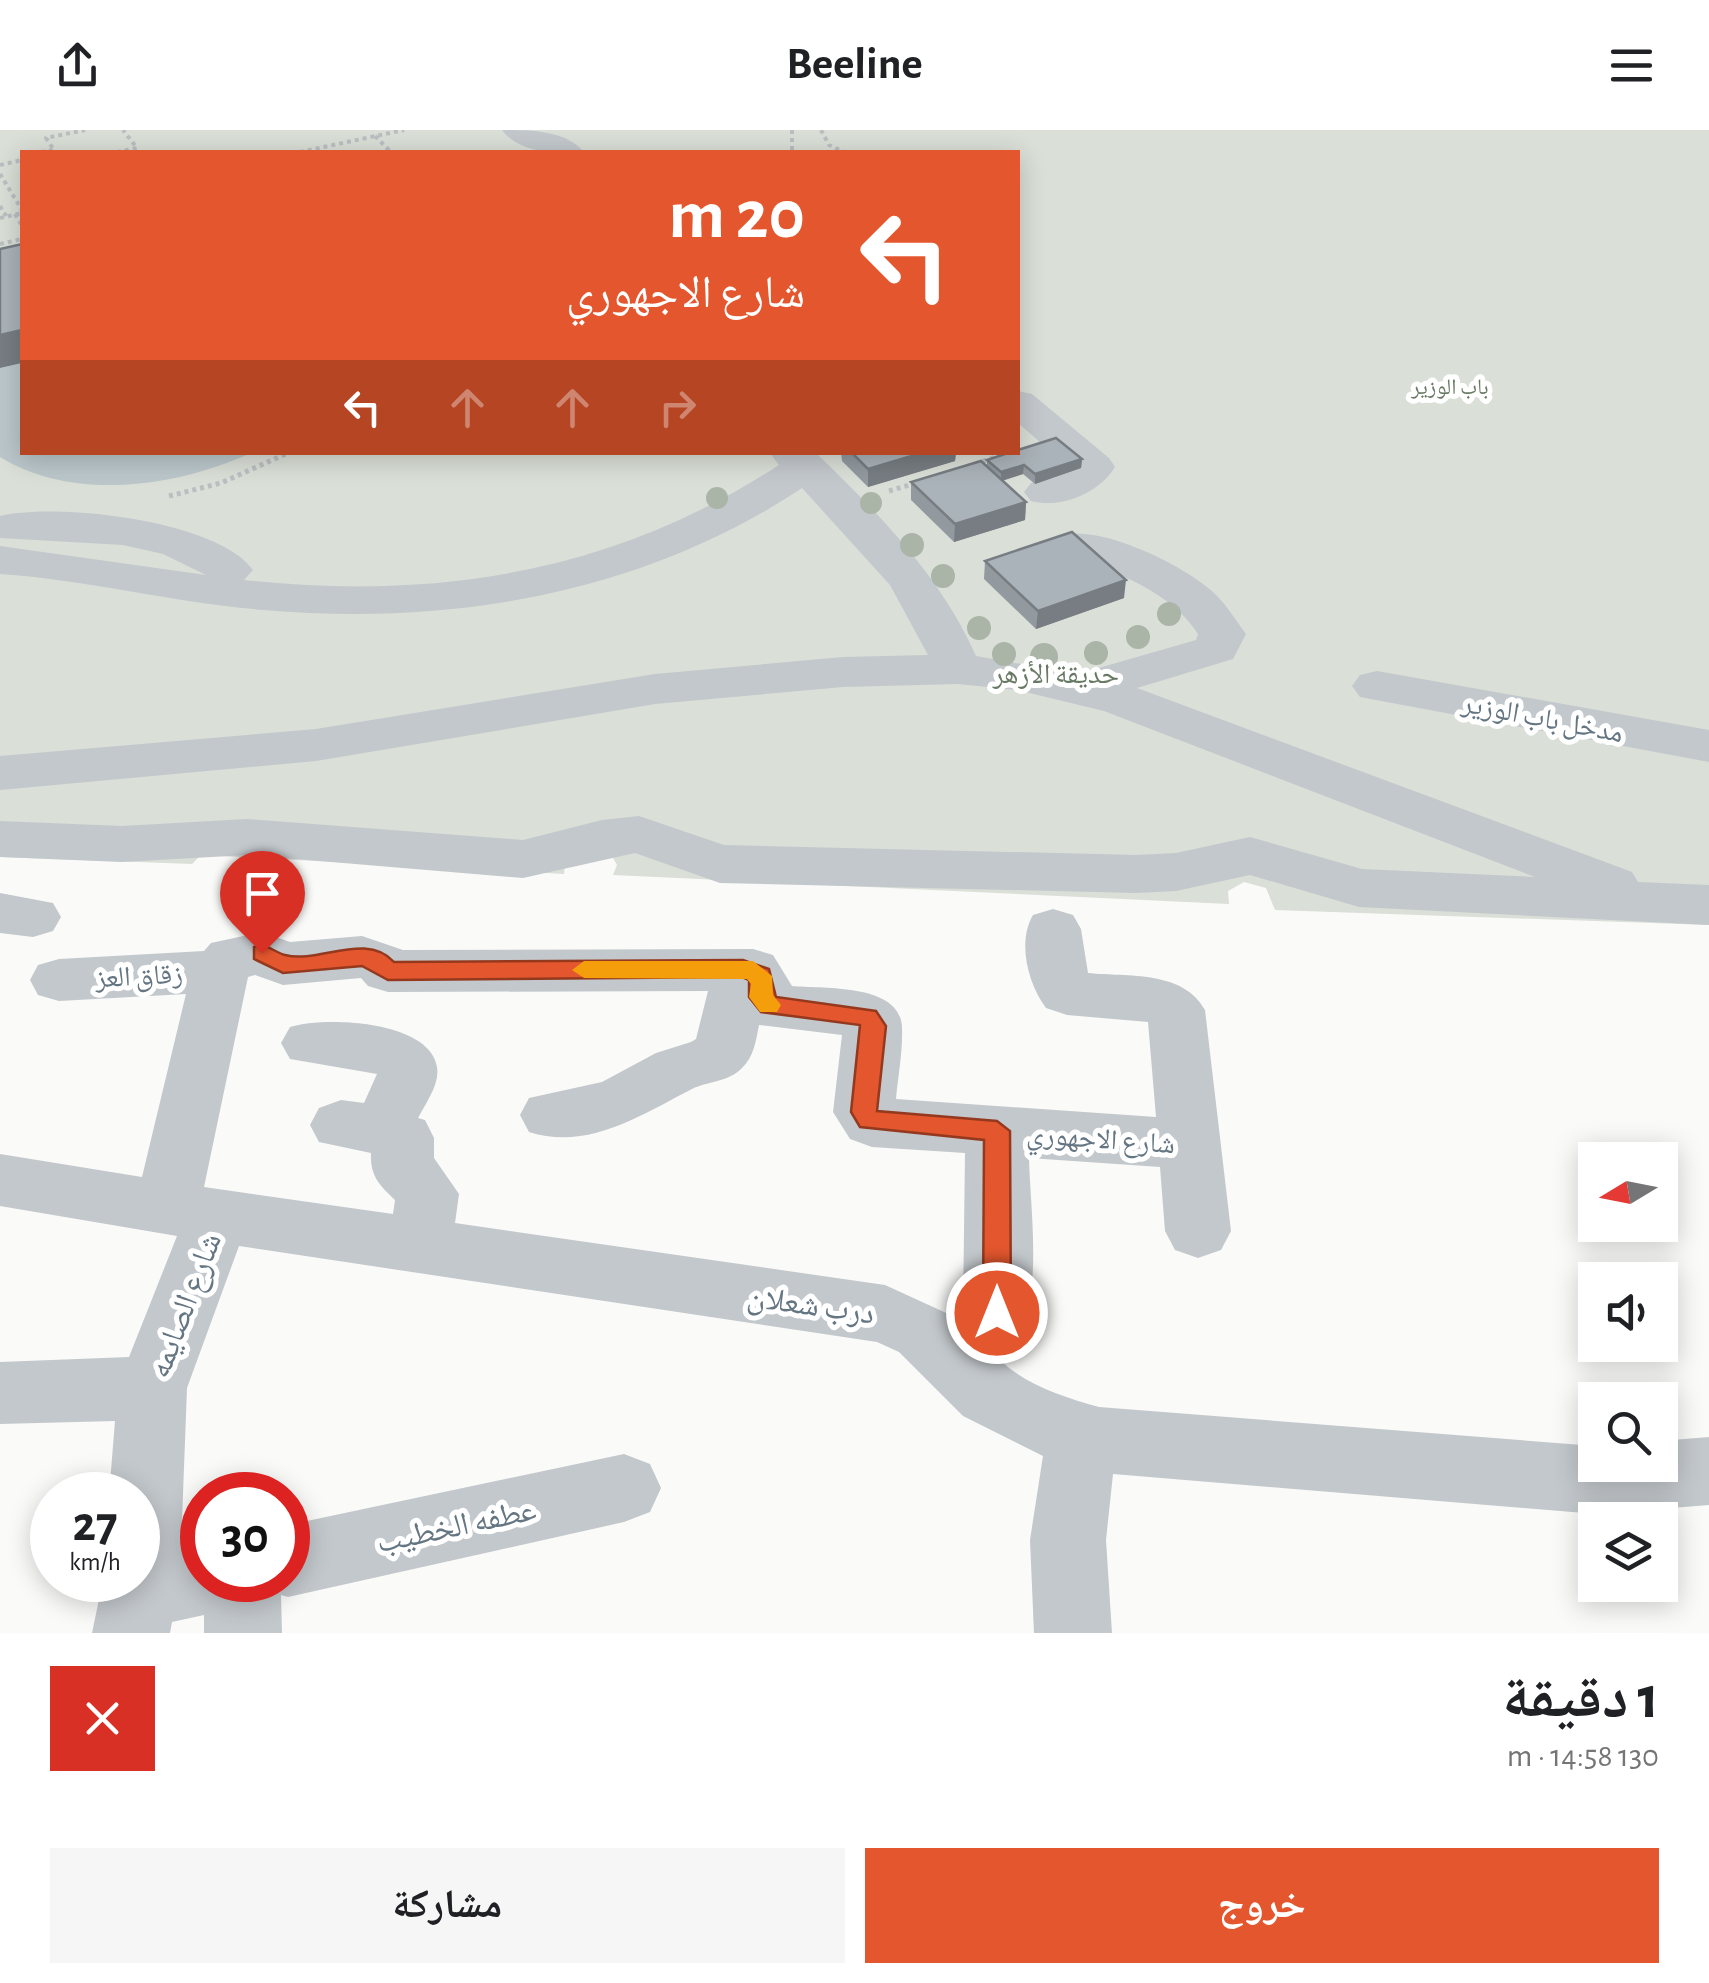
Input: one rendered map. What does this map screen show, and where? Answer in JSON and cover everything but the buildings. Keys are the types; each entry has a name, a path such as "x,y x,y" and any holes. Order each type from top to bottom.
{"street":[{"path":"518,130 563,150"},
{"path":"1020,404 1094,467 1088,478 1046,492"},
{"path":"0,560 91,567 263,596 408,599 562,578 689,536 733,515 797,460 907,571 937,618 958,670"},
{"path":"0,527 76,527 156,538 218,562 263,596"},
{"path":"1078,544 1157,576 1205,612 1222,634 1216,649 1204,654 1084,688"},
{"path":"0,773 316,745 729,681 900,668 958,670 1084,688 1684,904"},
{"name":"مدخل باب الوزير","path":"1377,686 1709,746"},
{"path":"0,839 122,844 246,837 524,859 564,852 602,838 639,834 720,864 1136,874 1176,872 1250,856 1287,863 1359,888 1684,904"},
{"path":"1054,928 1060,984 1067,993 1161,1001 1176,1010 1198,1232"},
{"name":"زقاق العز","path":"59,980 220,971 230,958 262,953 283,964 362,957 378,960 388,971 743,969"},
{"path":"551,1116 588,1111 624,1099 677,1069 724,1052 743,969"},
{"name":"شارع الاجهوري","path":"743,969 760,975 761,997 770,1006 863,1015 874,1026 864,1112 869,1120 1190,1144"},
{"name":"شارع الصايمه","path":"154,1472 152,1388 192,1212 220,971"},
{"path":"311,1043 389,1052 407,1064 407,1080 361,1127 403,1138 402,1169 424,1184 430,1197 415,1246"},
{"path":"954,1357 988,1331 997,1313 997,1131"},
{"name":"درب شعلان","path":"0,1180 415,1246 886,1314 923,1330 988,1394 1041,1423 1082,1435 1596,1480 1709,1471"},
{"path":"0,1394 152,1388"},
{"path":"1073,1633 1068,1540 1082,1435"},
{"name":"عطفه الخطيب","path":"310,1556 624,1488"},
{"path":"243,1602 243,1633"}],"path":[{"path":"54,150 46,138 84,130"},
{"path":"123,130 137,148 128,150"},
{"path":"309,150 404,130"},
{"path":"821,130 828,145 839,150"},
{"path":"375,136 388,150"},
{"path":"0,174 20,208"},
{"path":"0,206 3,217 20,212"},
{"path":"15,214 20,223"},
{"path":"958,469 991,455"},
{"path":"888,491 924,480"}],"green space":[{"name":"حديقة الأزهر","path":"0,130 1709,130 1709,925 1275,910 1266,888 1244,882 1228,891 1229,904 613,875 617,865 612,856 565,864 564,874 201,855 192,864 0,857"}],"shaded area":[{"path":"20,363 20,455 246,455 190,474 125,485 59,480 29,471 0,457 0,368"}],"slow traffic":[{"path":"584,970 753,970 764,982 761,997 769,1005"}],"route":[{"path":"262,953 283,964 362,957 378,960 388,971 753,970 764,982 761,997 765,1004 868,1017 874,1026 864,1112 869,1120 997,1131 997,1313"}],"park label":[{"name":"باب الوزير","path":"1450,386"}]}
